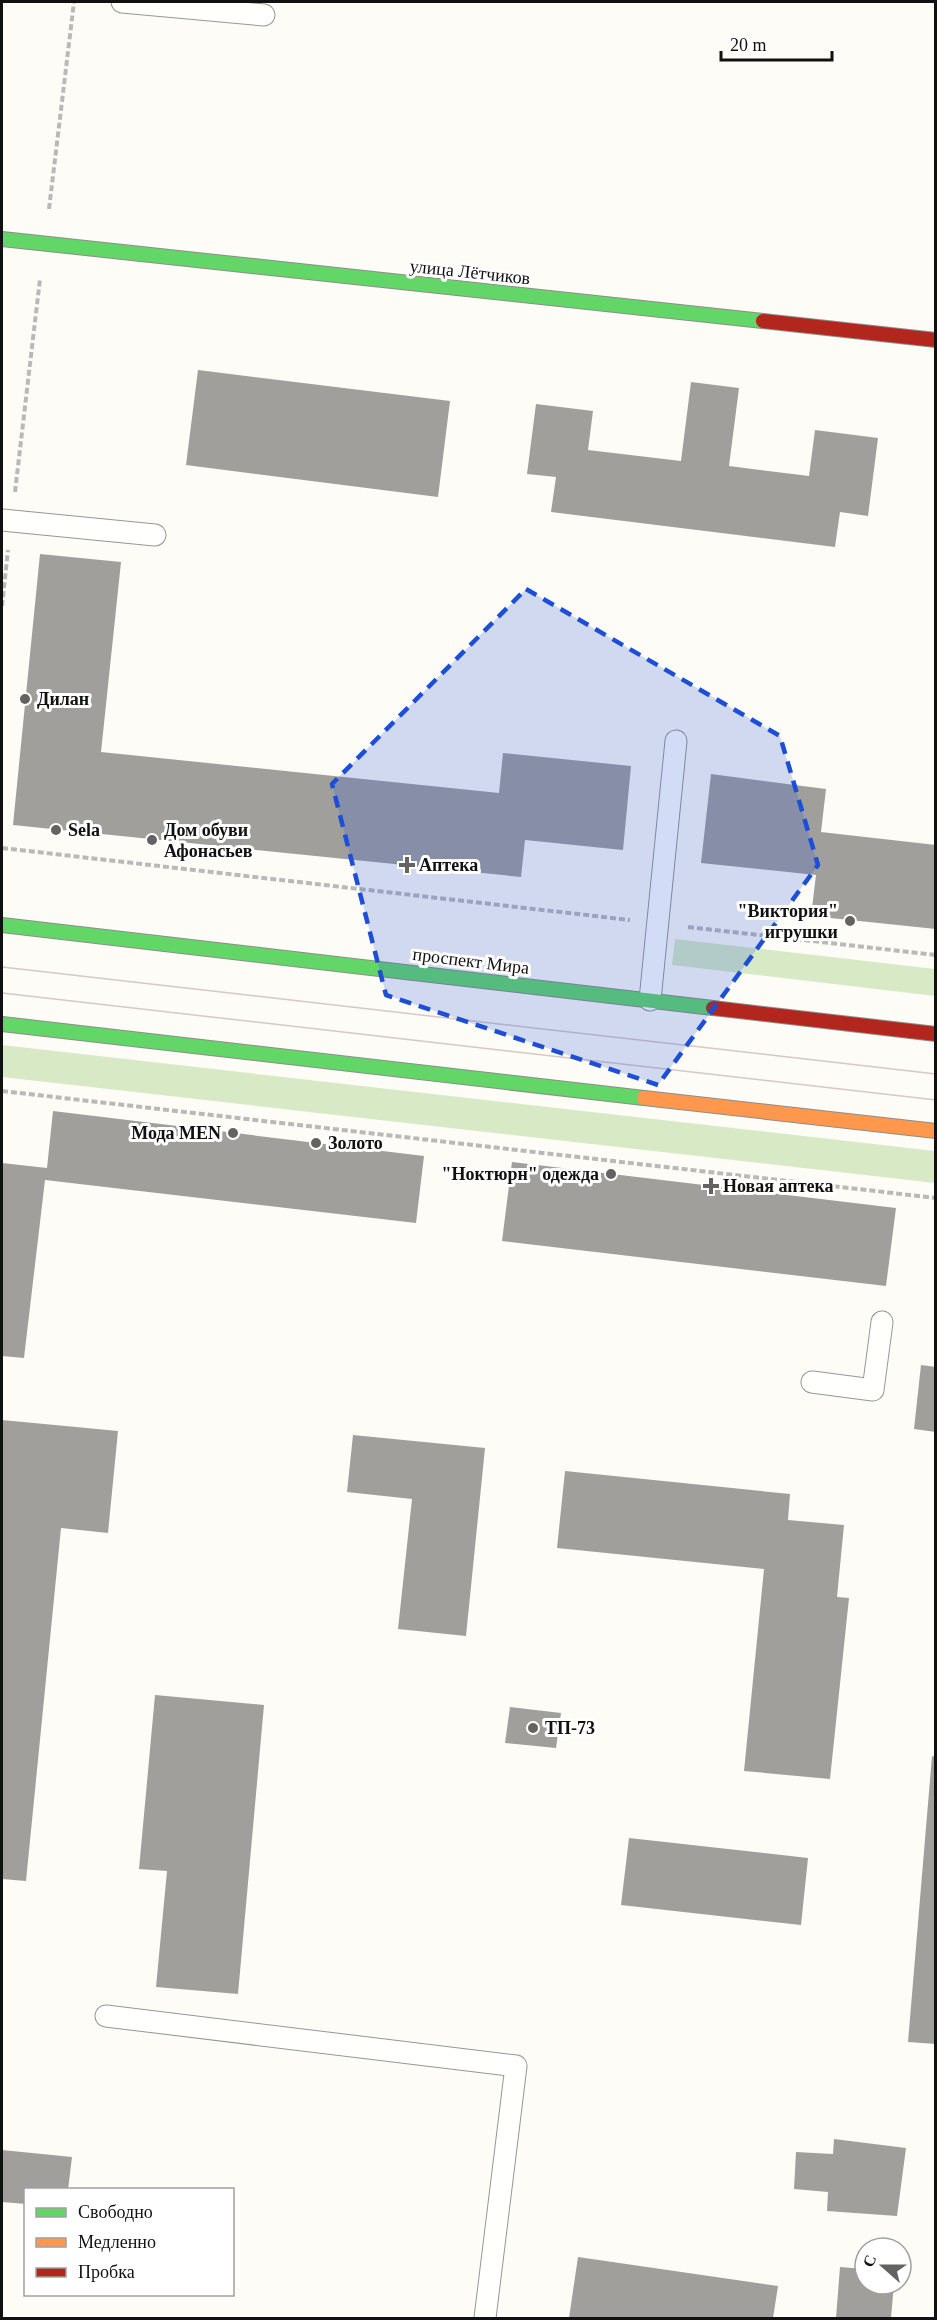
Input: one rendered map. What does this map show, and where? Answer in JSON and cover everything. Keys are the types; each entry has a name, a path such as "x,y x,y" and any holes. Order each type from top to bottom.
{"main road":[{"name":"улица Лётчиков","path":"2,239 936,340"},
{"name":"проспект Мира","path":"2,925 936,1034"},
{"path":"2,1024 936,1131"}],"lane":[{"path":"122,2 264,15"},
{"path":"7,520 154,535"},
{"path":"650,1000 676,741"},
{"path":"812,1382 873,1390 882,1322"},
{"path":"106,2016 516,2066 485,2319"}],"path":[{"path":"2,606 7,520 45,244 74,2"},
{"path":"2,848 936,955"},
{"path":"2,1091 936,1198"}],"highlighted area":[{"path":"526,589 780,736 818,865 658,1085 386,995 332,784"}],"green space":[{"path":"675,939 935,969 935,996 672,965"},
{"path":"2,1045 935,1151 935,1183 2,1077"}],"building":[{"path":"198,370 450,401 438,497 186,465"},
{"path":"691,382 739,388 729,466 809,476 815,430 878,438 868,516 840,512 835,547 551,512 556,477 527,474 536,404 593,411 588,450 681,461"},
{"path":"40,554 121,562 101,752 499,793 503,753 631,766 623,850 525,840 521,877 13,825"},
{"path":"711,774 826,789 821,832 936,845 936,929 811,916 816,875 701,863"},
{"path":"53,1111 424,1156 416,1223 45,1180 24,1358 2,1356 2,1163 47,1168"},
{"path":"512,1162 896,1208 886,1286 502,1241"},
{"path":"921,1365 936,1367 936,1432 914,1429"},
{"path":"2,1420 118,1431 108,1533 61,1528 26,1881 2,1879"},
{"path":"353,1435 485,1448 466,1636 398,1629 412,1499 347,1492"},
{"path":"565,1471 790,1494 788,1520 844,1525 837,1597 849,1598 830,1779 744,1771 764,1569 557,1548"},
{"path":"155,1695 264,1705 238,1994 156,1987 167,1871 139,1869"},
{"name":"ТП-73","path":"510,1707 561,1713 556,1748 505,1743"},
{"path":"932,1756 936,1757 936,2044 908,2042"},
{"path":"629,1838 808,1858 801,1925 621,1905"},
{"path":"834,2139 906,2148 897,2216 827,2211 828,2192 794,2189 796,2152 833,2154"},
{"path":"2,2150 72,2157 68,2188 24,2188 24,2204 2,2202"},
{"path":"578,2257 778,2286 773,2318 569,2318"},
{"path":"840,2267 853,2268 853,2296 893,2296 891,2318 836,2318"}],"tram line":[{"path":"2,967 936,1074"},
{"path":"2,993 936,1100"}],"traffic: fast":[{"path":"2,239 763,321"},
{"path":"2,925 713,1008"},
{"path":"2,1024 644,1098"}],"traffic: slow":[{"path":"644,1098 936,1131"}],"traffic: jam":[{"path":"763,321 936,340"},
{"path":"713,1008 936,1034"}],"place":[{"name":"Дилан","path":"25,699"},
{"name":"Sela","path":"56,830"},
{"name":"Дом обуви Афонасьев","path":"152,840"},
{"name":"Аптека","path":"407,865"},
{"name":"\"Виктория\" игрушки","path":"850,921"},
{"name":"Мода MEN","path":"233,1133"},
{"name":"Золото","path":"316,1143"},
{"name":"\"Ноктюрн\" одежда","path":"611,1174"},
{"name":"Новая аптека","path":"711,1186"},
{"name":"ТП-73","path":"533,1728"}]}
